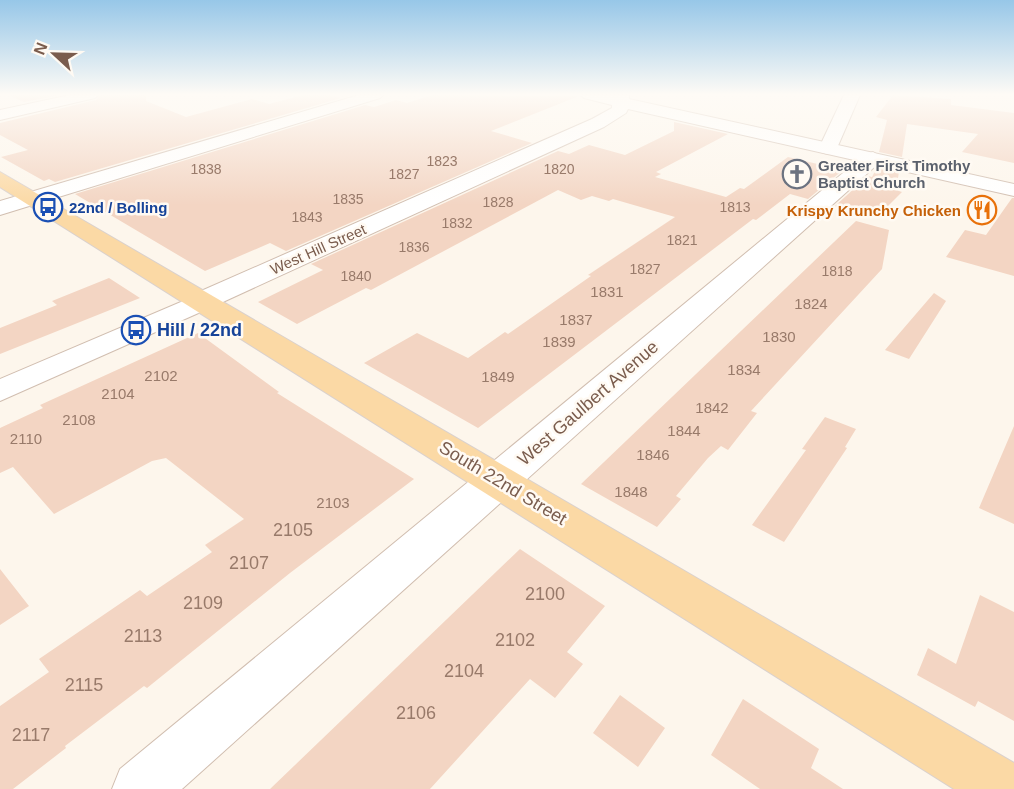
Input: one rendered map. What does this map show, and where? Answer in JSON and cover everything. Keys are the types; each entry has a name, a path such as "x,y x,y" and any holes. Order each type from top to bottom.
{"main road":[{"name":"South 22nd Street","path":"0,178 1005,789"}],"street":[{"path":"0,208 253,132"},
{"name":"West Hill Street","path":"0,391 578,132"},
{"path":"760,132 1014,190"},
{"path":"828,148 835,132"},
{"name":"West Gaulbert Avenue","path":"140,789 873,158"}],"building":[{"path":"0,132 226,132 55,182 49,179 44,181 1,157 28,150 0,135"},
{"path":"278,132 494,132 532,143 286,251 270,243 205,271 75,194"},
{"path":"672,132 728,134 656,172 661,174 655,177 726,197 740,188 744,189 788,157 843,170 808,199 790,194 756,220 753,219 478,428 364,363 417,333 468,358 505,332 508,334 591,276 588,275 675,217 613,199 609,201 592,196 581,200 558,190 371,290 366,288 297,324 258,302 323,270 311,264 558,151 569,154 589,145 625,155"},
{"path":"884,132 906,132 902,157 879,152"},
{"path":"963,132 1014,132 1014,163 962,152 978,134"},
{"path":"877,167 899,172 896,190 902,192 876,218 835,206 868,176 872,177"},
{"path":"1014,198 1014,276 946,257 965,230 986,235"},
{"path":"856,221 889,230 882,269 751,411 757,413 728,450 721,446 708,458 676,496 681,499 657,527 581,484"},
{"path":"109,278 140,298 0,354 0,328 57,305 52,301"},
{"path":"934,293 946,301 909,359 885,350"},
{"path":"198,333 279,392 277,393 414,479 290,573 147,688 144,686 65,746 66,748 13,789 0,789 0,706 49,672 39,659 140,590 147,596 212,552 205,545 244,519 166,458 152,461 54,514 13,467 0,473 0,428 43,408 40,405"},
{"path":"825,417 856,429 845,447 847,448 784,542 752,525 806,450 802,449"},
{"path":"1014,426 1014,524 979,508"},
{"path":"520,549 605,606 567,652 583,664 555,698 530,679 430,789 270,789"},
{"path":"0,569 29,606 0,625"},
{"path":"980,595 1014,612 1014,721 978,701 975,707 917,675 928,648 956,664"},
{"path":"620,695 665,728 638,767 593,733"},
{"path":"743,699 819,749 811,768 843,789 760,789 711,755"}],"place":[{"name":"Greater First Timothy Baptist Church","path":"797,174"},
{"name":"22nd / Bolling","path":"48,207"},
{"name":"Krispy Krunchy Chicken","path":"982,210"},
{"name":"Hill / 22nd","path":"136,330"}]}
